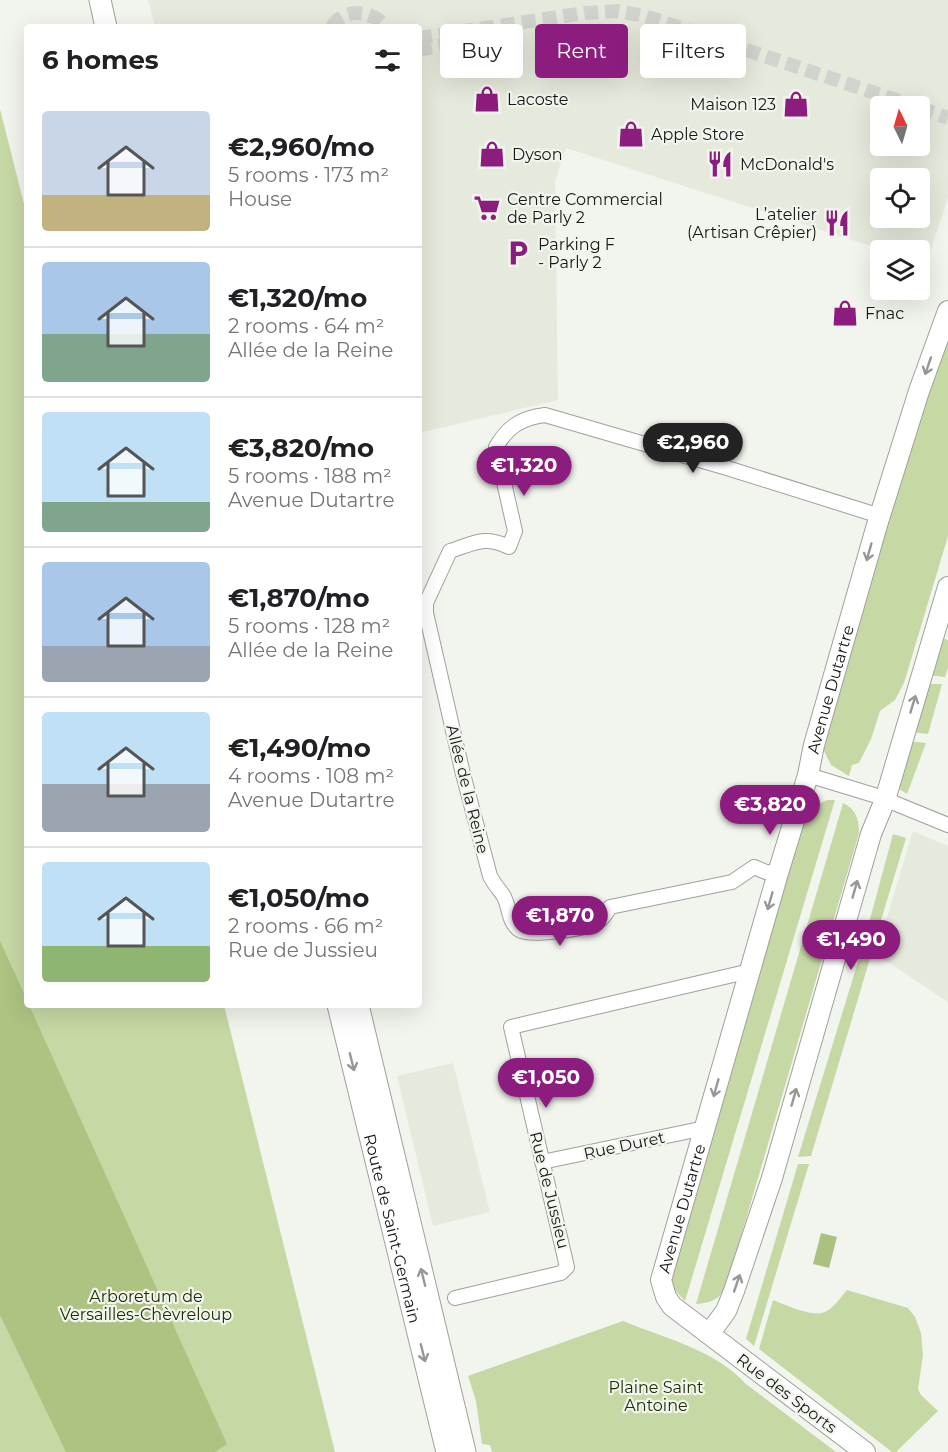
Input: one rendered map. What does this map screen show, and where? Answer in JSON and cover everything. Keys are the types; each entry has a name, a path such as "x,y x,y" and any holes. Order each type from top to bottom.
{"main road":[{"path":"100,0 105,24"},
{"path":"115,0 120,24"},
{"name":"Avenue Dutartre","path":"709,1334 672,1306 666,1297 662,1280 808,775 814,746 880,516 948,311"},
{"path":"709,1334 726,1311 768,1189 871,834 885,801 943,626 948,587"},
{"name":"Route de Saint-Germain","path":"339,1008 447,1452"},
{"name":"Route de Saint-Germain","path":"359,1008 465,1452"},
{"name":"Rue des Sports","path":"709,1334 865,1452"}],"street":[{"name":"Allée de la Reine","path":"778,873 766,872 754,867 732,882 610,907 598,923 543,934 519,930 510,919 504,896 495,887 490,876 463,774 426,613 426,603 450,551 480,541 494,540 509,547 515,531 496,447 504,433 528,417 546,415 880,516"},
{"path":"808,775 948,825"},
{"name":"Rue de Jussieu","path":"455,1299 561,1273 567,1267 512,1027 750,970"},
{"name":"Rue Duret","path":"542,1162 705,1128"}],"shaded area":[{"name":"Centre Commercial de Parly 2","path":"148,0 948,0 948,198 930,252 930,240 870,240 870,246 566,148 555,182 558,400 422,432 422,24 154,24"},
{"path":"913,831 948,846 948,1002 876,954"},
{"path":"453,1063 490,1212 433,1226 397,1076"},
{"path":"821,1233 837,1237 829,1268 813,1264"}],"green space":[{"name":"Arboretum de Versailles-Chèvreloup","path":"0,109 24,204 24,1008 225,1008 335,1452 0,1452"},
{"path":"948,325 948,536 904,683 895,700 880,711 871,739 859,763 852,765 849,776 831,765 821,745"},
{"path":"938,637 948,640 948,668 945,677 927,675"},
{"path":"923,684 942,684 928,734 910,732"},
{"path":"907,741 926,743 907,794 899,789 896,777"},
{"path":"827,800 835,800 685,1301 673,1288 670,1271 803,819 814,806"},
{"path":"843,803 856,815 859,833 727,1284 715,1299 696,1304"},
{"path":"893,834 906,838 874,943 866,934"},
{"path":"0,941 24,993 24,1008 30,1008 227,1444 215,1452 66,1452 0,1315"},
{"path":"869,949 872,952 811,1156 798,1157 861,952"},
{"path":"798,1164 809,1164 754,1346 746,1339"},
{"path":"847,1290 908,1308 915,1317 921,1333 923,1355 918,1389 921,1395 938,1411 896,1452 892,1452 759,1349 773,1300 800,1310 822,1313 833,1307"},
{"name":"Plaine Saint Antoine","path":"623,1321 689,1346 719,1362 836,1452 492,1452 490,1445 482,1444 476,1401 468,1376"}],"tunnel":[{"path":"422,37 585,13 617,11 645,16 884,96"},
{"path":"334,24 343,16 358,13 374,17 383,24"},
{"path":"422,49 440,46"},
{"path":"930,112 948,118"}],"place":[{"name":"Lacoste","path":"487,99"},
{"name":"Maison 123","path":"796,104"},
{"name":"Apple Store","path":"631,134"},
{"name":"Dyson","path":"492,154"},
{"name":"McDonald's","path":"720,164"},
{"name":"Centre Commercial de Parly 2","path":"487,208"},
{"name":"L’atelier (Artisan Crêpier)","path":"837,223"},
{"name":"Parking F - Parly 2","path":"518,253"},
{"name":"Fnac","path":"845,313"}]}
